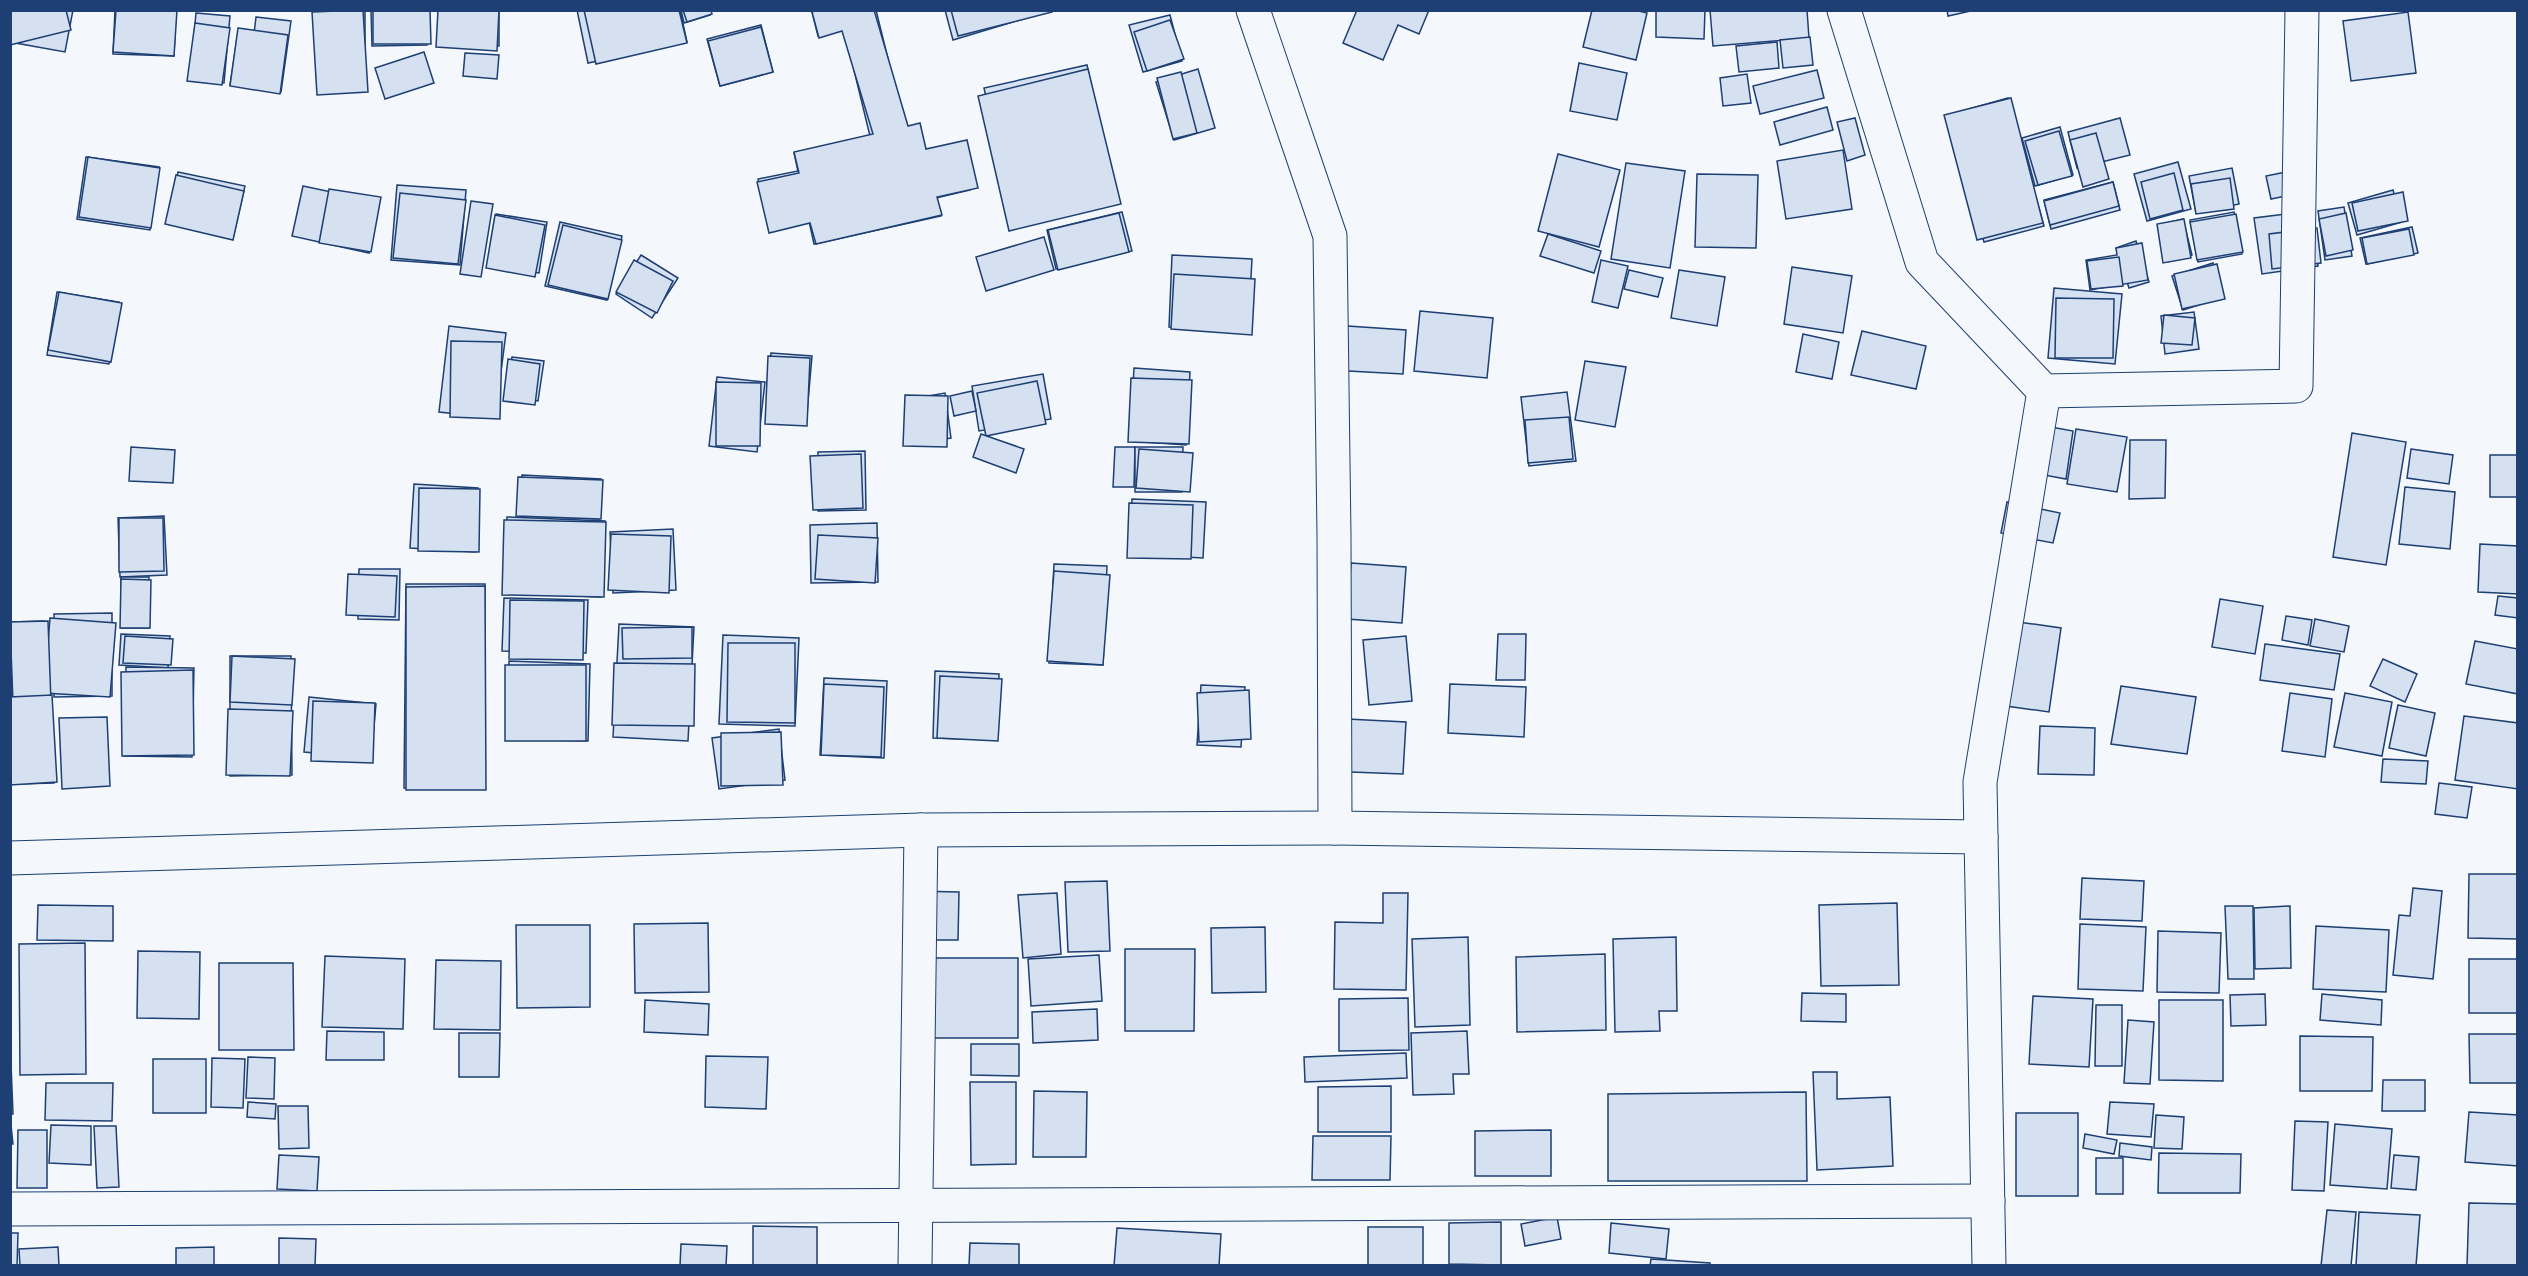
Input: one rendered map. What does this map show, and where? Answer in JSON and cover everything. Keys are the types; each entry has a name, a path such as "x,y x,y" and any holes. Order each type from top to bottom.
{"street":[{"path":"1253,10 1330,236 1335,828"},
{"path":"1844,10 1922,262 2044,391 2296,386 2302,10"},
{"path":"1989,1266 1980,782 2044,391"},
{"path":"10,858 921,830 1335,828 1981,837"},
{"path":"915,1266 921,830"},
{"path":"10,1209 1988,1201"}],"building":[{"path":"10,10 73,10 65,52 10,42"},
{"path":"10,10 66,10 71,30 10,45"},
{"path":"115,10 176,10 174,56 113,54"},
{"path":"116,10 177,10 174,56 113,52"},
{"path":"316,10 365,10 365,77 316,77"},
{"path":"363,10 368,92 317,95 312,12"},
{"path":"371,10 426,10 427,45 372,46"},
{"path":"373,10 430,10 431,44 373,44"},
{"path":"438,10 499,10 499,46 439,46"},
{"path":"438,10 499,10 497,51 436,47"},
{"path":"577,10 680,10 687,42 588,63"},
{"path":"584,10 679,10 687,43 596,64"},
{"path":"681,10 708,10 710,15 684,23"},
{"path":"683,10 711,10 712,14 687,22"},
{"path":"816,10 876,10 905,128 920,124 925,151 960,144 970,190 936,198 941,216 814,244 809,221 769,231 758,179 798,171 794,153 870,136 844,29 818,36 812,12"},
{"path":"818,10 874,10 908,126 920,123 926,149 967,140 978,188 937,197 942,215 816,244 810,223 769,233 757,182 799,173 794,152 873,134 842,31 819,38 812,12"},
{"path":"945,10 1050,10 1050,11 953,40"},
{"path":"951,10 1051,10 1052,12 958,36"},
{"path":"1357,10 1429,10 1419,34 1398,25 1383,60 1343,43"},
{"path":"1592,10 1635,10 1647,13 1636,60 1583,47"},
{"path":"1656,10 1705,10 1704,39 1656,37"},
{"path":"1710,10 1807,10 1809,38 1713,46"},
{"path":"1947,10 1975,10 1948,16"},
{"path":"2408,12 2416,73 2351,81 2343,21"},
{"path":"196,13 230,16 224,83 190,80"},
{"path":"1170,15 1182,61 1143,72 1129,25"},
{"path":"256,17 291,21 281,92 230,85 238,32 254,34"},
{"path":"1170,20 1184,59 1147,71 1134,32"},
{"path":"195,23 230,28 222,85 187,81"},
{"path":"761,25 773,72 720,86 707,39"},
{"path":"761,27 773,72 720,86 708,41"},
{"path":"238,28 288,35 280,94 230,86"},
{"path":"1810,37 1813,65 1783,68 1780,40"},
{"path":"1777,42 1779,68 1739,72 1736,46"},
{"path":"424,52 434,83 385,99 375,68"},
{"path":"465,53 499,55 497,79 463,76"},
{"path":"1579,63 1627,73 1617,120 1570,111"},
{"path":"1087,65 1117,204 1014,226 984,88"},
{"path":"1088,69 1121,204 1009,231 978,96"},
{"path":"1198,69 1215,128 1174,140 1156,82"},
{"path":"1817,70 1824,98 1760,114 1753,86"},
{"path":"1181,72 1197,133 1173,139 1157,78"},
{"path":"1747,74 1751,103 1723,106 1720,78"},
{"path":"2008,98 2044,226 1984,242 1948,115"},
{"path":"2011,98 2043,223 1977,240 1944,115"},
{"path":"1827,107 1833,130 1780,145 1774,122"},
{"path":"1855,118 1865,155 1847,161 1837,122"},
{"path":"2120,118 2130,155 2077,168 2068,132"},
{"path":"2060,127 2073,175 2035,186 2022,138"},
{"path":"2059,131 2072,176 2038,185 2025,141"},
{"path":"2096,133 2109,179 2083,187 2070,140"},
{"path":"1843,150 1852,209 1786,219 1777,161"},
{"path":"1558,154 1620,170 1599,247 1538,231"},
{"path":"86,157 159,167 150,230 77,219"},
{"path":"88,157 160,168 151,228 79,217"},
{"path":"2178,162 2191,209 2147,221 2134,174"},
{"path":"1626,163 1685,171 1670,268 1611,259"},
{"path":"2232,168 2239,204 2196,213 2189,176"},
{"path":"178,172 245,186 233,238 166,224"},
{"path":"2286,172 2291,195 2271,199 2266,176"},
{"path":"2174,173 2183,210 2150,219 2141,182"},
{"path":"1697,174 1758,175 1756,248 1695,247"},
{"path":"176,175 244,191 233,240 165,224"},
{"path":"2230,178 2234,209 2196,214 2191,184"},
{"path":"2113,182 2120,210 2051,229 2044,200"},
{"path":"2113,182 2119,206 2050,225 2044,201"},
{"path":"397,185 466,190 460,265 391,260"},
{"path":"303,186 379,202 369,253 292,236"},
{"path":"329,189 381,197 371,252 319,243"},
{"path":"2393,190 2402,222 2357,235 2348,203"},
{"path":"2403,192 2408,221 2358,231 2352,203"},
{"path":"400,193 466,200 458,264 393,258"},
{"path":"471,201 493,204 481,277 460,274"},
{"path":"2344,207 2352,256 2325,260 2318,211"},
{"path":"2311,211 2318,266 2262,274 2254,218"},
{"path":"1122,212 1132,251 1056,269 1047,230"},
{"path":"2234,212 2242,254 2198,262 2190,220"},
{"path":"1119,213 1129,252 1058,270 1048,230"},
{"path":"2346,213 2353,250 2326,256 2319,219"},
{"path":"496,214 547,222 539,273 488,265"},
{"path":"2236,214 2243,252 2197,260 2190,222"},
{"path":"495,215 545,225 535,277 486,268"},
{"path":"2183,219 2192,255 2167,262 2158,225"},
{"path":"2184,219 2191,258 2163,263 2157,224"},
{"path":"560,222 622,236 607,300 545,286"},
{"path":"563,225 622,240 608,299 548,285"},
{"path":"2412,227 2418,253 2366,264 2360,238"},
{"path":"2317,228 2321,263 2272,269 2269,234"},
{"path":"2409,229 2414,255 2367,264 2362,238"},
{"path":"1548,234 1601,251 1594,273 1540,256"},
{"path":"1044,237 1054,270 986,291 976,257"},
{"path":"2136,241 2149,282 2129,288 2116,248"},
{"path":"2142,243 2148,280 2090,290 2086,260 2117,255 2116,248"},
{"path":"641,255 678,278 652,318 616,294"},
{"path":"1172,255 1252,259 1248,331 1169,327"},
{"path":"2119,257 2123,286 2091,289 2087,261"},
{"path":"634,260 673,281 657,313 616,292"},
{"path":"1601,260 1628,266 1618,308 1592,302"},
{"path":"2213,263 2223,297 2183,310 2172,276"},
{"path":"2217,264 2225,299 2182,309 2174,274"},
{"path":"1792,267 1852,276 1843,333 1784,324"},
{"path":"1629,270 1663,278 1658,297 1624,289"},
{"path":"1679,270 1725,277 1717,326 1671,318"},
{"path":"1174,274 1255,279 1252,335 1171,329"},
{"path":"2054,288 2122,294 2115,364 2048,358"},
{"path":"57,292 119,302 109,364 47,355"},
{"path":"59,292 122,303 111,362 48,350"},
{"path":"2056,298 2114,299 2113,358 2055,358"},
{"path":"1420,311 1493,318 1487,378 1414,371"},
{"path":"2194,312 2199,349 2165,354 2161,316"},
{"path":"2164,315 2195,318 2192,345 2161,343"},
{"path":"1333,325 1406,330 1403,374 1330,370"},
{"path":"449,326 506,333 495,418 439,412"},
{"path":"1862,331 1926,346 1916,389 1851,375"},
{"path":"1803,334 1839,342 1832,379 1796,372"},
{"path":"451,341 502,342 500,419 450,417"},
{"path":"771,353 812,356 806,425 766,421"},
{"path":"768,356 810,358 807,426 765,424"},
{"path":"512,357 544,361 538,401 506,397"},
{"path":"508,359 540,364 535,405 503,401"},
{"path":"1585,361 1626,367 1615,427 1575,420"},
{"path":"1134,368 1190,372 1186,445 1130,441"},
{"path":"1043,374 1051,419 979,431 972,386"},
{"path":"717,377 765,382 757,452 709,446"},
{"path":"1131,378 1192,380 1189,444 1128,442"},
{"path":"1037,381 1046,424 986,436 977,393"},
{"path":"716,382 761,383 760,446 716,446"},
{"path":"972,391 976,411 954,416 950,396"},
{"path":"1567,392 1576,461 1529,466 1521,397"},
{"path":"945,393 951,438 917,443 910,399"},
{"path":"905,395 948,396 947,447 903,446"},
{"path":"1569,417 1573,459 1528,463 1525,420"},
{"path":"2051,427 2073,431 2066,479 2044,475"},
{"path":"2076,429 2127,437 2117,492 2067,484"},
{"path":"2352,433 2406,442 2386,565 2333,557"},
{"path":"981,434 1024,449 1016,473 973,457"},
{"path":"2130,440 2166,440 2165,498 2129,499"},
{"path":"131,447 175,450 173,483 129,481"},
{"path":"1115,447 1135,447 1134,487 1113,487"},
{"path":"1135,447 1183,447 1182,492 1135,492"},
{"path":"1139,449 1193,453 1190,492 1136,488"},
{"path":"2411,449 2453,455 2449,484 2407,478"},
{"path":"865,451 866,510 818,511 818,452"},
{"path":"861,454 863,508 813,510 810,456"},
{"path":"2490,455 2518,455 2518,497 2490,497"},
{"path":"522,475 601,479 599,519 521,516"},
{"path":"518,477 603,480 601,519 516,516"},
{"path":"414,484 478,488 475,552 410,548"},
{"path":"2405,487 2455,492 2450,549 2399,544"},
{"path":"419,488 480,489 479,552 418,551"},
{"path":"1132,499 1206,502 1203,558 1129,554"},
{"path":"2007,502 2060,513 2053,543 2001,533"},
{"path":"1129,503 1193,505 1191,559 1127,558"},
{"path":"164,516 167,575 120,577 118,518"},
{"path":"507,517 605,521 601,597 504,593"},
{"path":"119,518 163,518 164,571 119,572"},
{"path":"504,520 606,522 604,597 502,595"},
{"path":"877,523 878,582 811,583 810,525"},
{"path":"673,529 676,590 613,593 610,532"},
{"path":"611,534 671,536 669,593 608,590"},
{"path":"818,535 878,538 875,583 815,579"},
{"path":"2480,544 2518,546 2518,594 2478,592"},
{"path":"1351,563 1406,567 1402,623 1347,619"},
{"path":"1054,564 1107,566 1103,665 1049,663"},
{"path":"359,569 400,569 399,620 358,619"},
{"path":"1054,571 1110,575 1103,665 1047,661"},
{"path":"348,574 397,576 395,617 346,615"},
{"path":"121,577 149,577 149,628 121,628"},
{"path":"121,579 151,580 150,628 120,628"},
{"path":"406,584 485,584 484,788 404,788"},
{"path":"485,586 486,790 406,790 406,587"},
{"path":"2498,596 2518,598 2518,618 2495,615"},
{"path":"504,598 588,600 586,653 502,651"},
{"path":"2220,599 2263,606 2255,654 2212,647"},
{"path":"510,600 584,601 583,660 509,659"},
{"path":"112,613 112,696 54,697 54,614"},
{"path":"2286,616 2312,620 2308,645 2282,640"},
{"path":"50,618 116,623 110,697 44,693"},
{"path":"1998,619 2061,628 2049,712 1985,703"},
{"path":"2315,619 2349,626 2344,652 2310,646"},
{"path":"44,621 44,687 13,688 12,622"},
{"path":"48,621 54,783 16,784 10,622"},
{"path":"619,624 694,627 688,741 613,737"},
{"path":"692,627 692,658 623,659 622,628"},
{"path":"121,634 170,636 168,668 119,665"},
{"path":"1498,634 1526,634 1525,680 1496,680"},
{"path":"723,635 799,638 795,726 719,724"},
{"path":"125,636 173,639 171,665 123,663"},
{"path":"1406,636 1412,701 1369,705 1363,640"},
{"path":"2475,641 2518,649 2518,694 2466,684"},
{"path":"728,643 795,643 795,723 727,722"},
{"path":"2265,644 2340,654 2334,690 2260,680"},
{"path":"230,656 291,656 292,775 230,776"},
{"path":"232,656 295,659 292,705 230,702"},
{"path":"2383,659 2417,674 2405,702 2370,686"},
{"path":"509,661 590,664 588,741 507,739"},
{"path":"614,663 695,664 694,726 612,725"},
{"path":"505,665 586,665 586,741 505,741"},
{"path":"126,667 194,668 192,757 124,756"},
{"path":"193,670 194,755 122,756 121,672"},
{"path":"935,671 999,674 997,740 933,738"},
{"path":"940,676 1002,679 998,741 937,738"},
{"path":"824,678 887,681 884,758 820,755"},
{"path":"824,684 884,687 881,757 821,755"},
{"path":"1450,684 1526,687 1524,737 1448,733"},
{"path":"1201,685 1245,687 1241,747 1197,745"},
{"path":"2121,686 2196,697 2187,754 2111,744"},
{"path":"1249,690 1251,739 1199,742 1197,693"},
{"path":"2290,693 2332,699 2325,757 2282,751"},
{"path":"2345,693 2392,702 2382,756 2334,747"},
{"path":"52,695 57,782 10,785 10,697"},
{"path":"309,697 376,704 371,758 304,752"},
{"path":"313,701 375,703 373,763 311,761"},
{"path":"2398,705 2435,713 2426,756 2389,748"},
{"path":"228,709 293,711 290,776 226,775"},
{"path":"2464,716 2518,723 2518,789 2455,780"},
{"path":"107,717 110,786 62,789 59,718"},
{"path":"1327,718 1406,722 1403,774 1324,771"},
{"path":"2040,726 2095,728 2094,775 2038,774"},
{"path":"779,729 785,780 719,789 712,738"},
{"path":"781,732 783,785 721,786 721,733"},
{"path":"2383,759 2428,761 2426,784 2381,782"},
{"path":"2439,783 2472,787 2467,818 2435,814"},
{"path":"2469,874 2518,874 2518,939 2468,938"},
{"path":"2082,878 2144,881 2142,921 2080,919"},
{"path":"1107,881 1110,951 1068,952 1065,882"},
{"path":"2413,888 2442,891 2433,979 2393,975 2399,915 2410,916"},
{"path":"912,891 959,892 958,940 912,940"},
{"path":"1057,893 1061,954 1023,958 1018,895"},
{"path":"1383,893 1408,893 1406,990 1334,989 1335,922 1383,923"},
{"path":"1897,903 1899,985 1821,986 1819,905"},
{"path":"38,905 113,906 113,941 37,940"},
{"path":"2225,906 2253,906 2254,979 2228,979"},
{"path":"2290,906 2291,968 2255,969 2254,908"},
{"path":"708,923 709,992 635,993 634,924"},
{"path":"2080,924 2146,927 2143,991 2078,989"},
{"path":"516,925 590,925 590,1007 517,1008"},
{"path":"2316,926 2389,930 2386,992 2313,989"},
{"path":"1265,927 1266,992 1212,993 1211,928"},
{"path":"2158,931 2221,933 2219,993 2157,992"},
{"path":"1468,937 1470,1025 1415,1027 1412,939"},
{"path":"1676,937 1677,1011 1659,1011 1660,1031 1615,1032 1613,939"},
{"path":"85,943 86,1074 20,1075 19,944"},
{"path":"1125,949 1195,949 1194,1031 1125,1031"},
{"path":"138,951 200,952 199,1019 137,1018"},
{"path":"1605,954 1606,1030 1517,1032 1516,957"},
{"path":"1099,955 1102,1001 1031,1006 1028,959"},
{"path":"325,956 405,959 403,1029 322,1027"},
{"path":"920,958 1018,958 1018,1038 920,1038"},
{"path":"2469,959 2518,959 2518,1013 2469,1013"},
{"path":"436,960 501,961 500,1030 434,1029"},
{"path":"219,963 293,963 294,1050 219,1050"},
{"path":"1802,993 1846,994 1846,1022 1801,1021"},
{"path":"2265,994 2266,1025 2231,1026 2230,995"},
{"path":"2322,994 2382,1000 2381,1025 2320,1020"},
{"path":"2033,996 2093,999 2089,1067 2029,1064"},
{"path":"1408,998 1409,1050 1339,1051 1339,999"},
{"path":"645,1000 709,1004 708,1035 644,1032"},
{"path":"2159,1000 2223,1000 2223,1081 2159,1080"},
{"path":"2096,1005 2122,1005 2122,1066 2095,1066"},
{"path":"1097,1009 1098,1040 1033,1043 1032,1012"},
{"path":"2128,1020 2154,1022 2150,1084 2124,1083"},
{"path":"327,1031 384,1032 384,1060 326,1060"},
{"path":"1467,1031 1469,1074 1453,1074 1454,1094 1413,1095 1411,1033"},
{"path":"459,1033 500,1033 499,1077 459,1077"},
{"path":"2469,1034 2518,1034 2518,1083 2470,1083"},
{"path":"2300,1036 2373,1037 2372,1091 2300,1091"},
{"path":"10,1038 13,1114 10,1114"},
{"path":"971,1044 1019,1044 1019,1076 971,1075"},
{"path":"1406,1053 1407,1078 1305,1082 1304,1057"},
{"path":"706,1056 768,1057 766,1109 705,1107"},
{"path":"248,1057 275,1058 274,1099 246,1098"},
{"path":"212,1058 245,1059 243,1108 211,1107"},
{"path":"153,1059 206,1059 206,1113 153,1113"},
{"path":"1813,1072 1837,1072 1837,1099 1890,1097 1893,1166 1817,1170"},
{"path":"2383,1080 2425,1080 2425,1111 2382,1111"},
{"path":"970,1082 1016,1082 1016,1164 971,1165"},
{"path":"46,1083 113,1083 112,1121 45,1120"},
{"path":"1391,1086 1391,1132 1318,1132 1318,1087"},
{"path":"1034,1091 1087,1092 1086,1157 1033,1157"},
{"path":"1806,1092 1807,1181 1608,1181 1608,1094"},
{"path":"248,1102 276,1104 275,1119 247,1117"},
{"path":"2110,1102 2154,1104 2151,1137 2107,1134"},
{"path":"278,1106 308,1106 309,1148 279,1149"},
{"path":"2469,1112 2518,1115 2518,1166 2465,1162"},
{"path":"2016,1113 2078,1113 2078,1196 2016,1196"},
{"path":"2156,1115 2184,1117 2182,1149 2154,1148"},
{"path":"10,1116 13,1144 10,1144"},
{"path":"2295,1121 2328,1122 2324,1191 2292,1190"},
{"path":"2335,1124 2392,1129 2387,1189 2330,1185"},
{"path":"51,1125 91,1126 91,1165 49,1163"},
{"path":"94,1126 116,1126 119,1187 97,1188"},
{"path":"18,1130 47,1130 47,1188 17,1188"},
{"path":"1551,1130 1551,1176 1475,1176 1475,1131"},
{"path":"2085,1134 2117,1140 2114,1154 2083,1148"},
{"path":"1313,1136 1391,1136 1390,1180 1312,1180"},
{"path":"2120,1143 2152,1147 2151,1160 2119,1156"},
{"path":"2159,1153 2241,1154 2240,1193 2158,1193"},
{"path":"279,1155 319,1157 317,1191 277,1189"},
{"path":"2394,1155 2419,1157 2416,1190 2391,1188"},
{"path":"2096,1158 2123,1158 2123,1194 2096,1194"},
{"path":"2469,1203 2518,1204 2518,1266 2467,1266"},
{"path":"2327,1210 2356,1212 2351,1266 2321,1266"},
{"path":"2359,1212 2420,1215 2416,1266 2356,1266"},
{"path":"1557,1217 1561,1239 1525,1246 1521,1224"},
{"path":"1501,1222 1501,1265 1449,1264 1449,1223"},
{"path":"1611,1223 1669,1229 1666,1259 1609,1253"},
{"path":"753,1226 817,1227 817,1266 753,1266"},
{"path":"1368,1227 1423,1227 1423,1266 1368,1266"},
{"path":"1117,1228 1221,1234 1219,1266 1114,1266"},
{"path":"10,1233 18,1233 17,1266 10,1266"},
{"path":"279,1238 316,1239 315,1266 279,1266"},
{"path":"970,1243 1019,1244 1019,1266 969,1266"},
{"path":"681,1244 727,1246 726,1266 680,1266"},
{"path":"58,1247 59,1266 20,1266 19,1249"},
{"path":"214,1247 214,1266 176,1266 176,1248"},
{"path":"1651,1259 1710,1263 1710,1266 1650,1266"}]}
